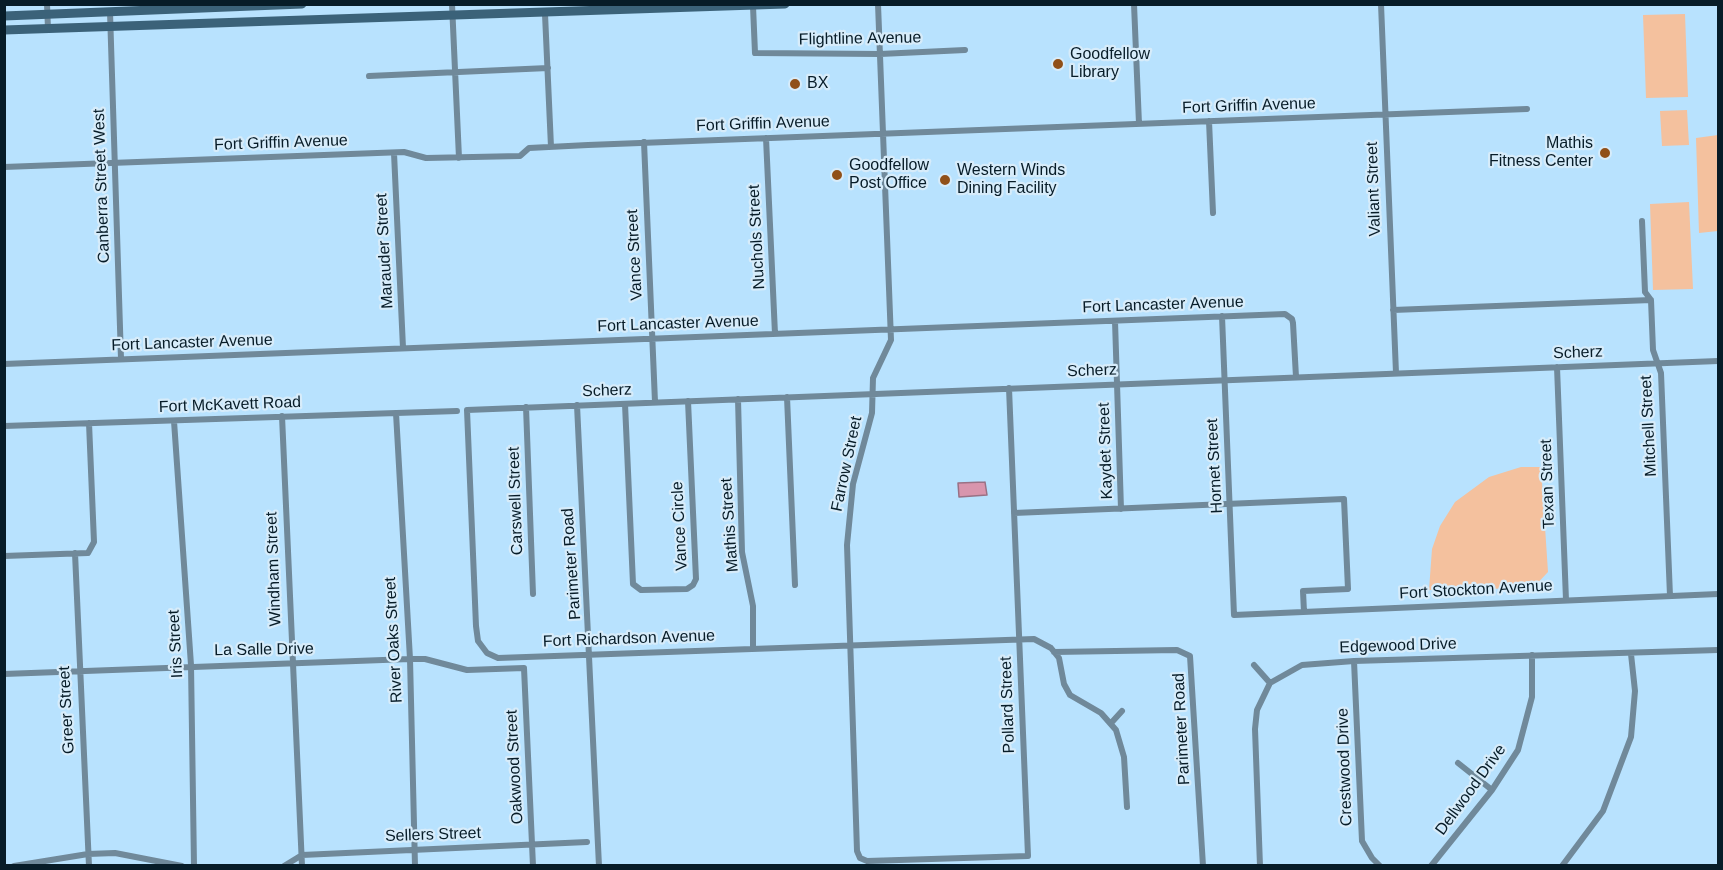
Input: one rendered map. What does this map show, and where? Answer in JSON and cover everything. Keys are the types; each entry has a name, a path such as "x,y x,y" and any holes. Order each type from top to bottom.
{"street":[{"path":"4,16 47,10 110,12 302,4"},
{"path":"452,4 459,158"},
{"path":"4,30 545,14 638,8 784,4"},
{"name":"Farrow Street","path":"863,860 857,850 847,573 848,525 857,465 871,420 876,368 889,346 891,329 878,4"},
{"path":"1134,4 1139,124"},
{"name":"Valiant Street","path":"1381,4 1396,373"},
{"name":"Flightline Avenue","path":"753,5 755,53 880,54 965,50"},
{"path":"194,7 194,23"},
{"path":"47,10 48,29"},
{"name":"Canberra Street West","path":"110,12 121,359"},
{"path":"545,14 550,147"},
{"path":"369,76 548,68"},
{"name":"Fort Griffin Avenue","path":"4,167 394,153 426,158 520,156 529,148 644,142 1527,109"},
{"path":"1209,121 1213,213"},
{"name":"Nuchols Street","path":"766,138 775,334"},
{"name":"Vance Street","path":"644,142 655,402"},
{"name":"Marauder Street","path":"394,153 403,348"},
{"name":"Mitchell Street","path":"1642,221 1645,292 1651,300 1653,350 1662,373 1670,596"},
{"path":"1393,310 1651,300"},
{"name":"Fort Lancaster Avenue","path":"4,364 1289,315 1293,323 1296,377"},
{"name":"Hornet Street","path":"1222,316 1234,615"},
{"name":"Kaydet Street","path":"1115,321 1121,509"},
{"name":"Scherz","path":"467,410 1719,361"},
{"name":"Texan Street","path":"1557,367 1566,600"},
{"name":"Pollard Street","path":"863,860 872,862 1028,856 1009,388"},
{"path":"787,397 795,585"},
{"name":"Mathis Street","path":"738,399 742,552 753,606 753,648"},
{"name":"Vance Circle","path":"625,404 633,584 641,590 687,589 696,579 688,401"},
{"name":"Parimeter Road","path":"578,405 599,866"},
{"name":"Carswell Street","path":"526,407 533,594"},
{"name":"Fort Richardson Avenue","path":"467,410 478,641 487,653 498,658 1019,638 1039,641 1054,652"},
{"name":"Fort McKavett Road","path":"4,426 457,411"},
{"name":"River Oaks Street","path":"396,412 410,659 416,866"},
{"name":"Windham Street","path":"282,416 291,663 302,866"},
{"name":"Iris Street","path":"174,421 191,665 194,866"},
{"path":"4,556 88,553 94,542 89,423"},
{"path":"1014,513 1344,499 1348,590 1303,591 1304,612"},
{"name":"Greer Street","path":"75,553 89,866"},
{"name":"Fort Stockton Avenue","path":"1234,615 1719,594"},
{"name":"Parimeter Road","path":"1054,652 1177,650 1190,656 1203,866"},
{"name":"Edgewood Drive","path":"1270,682 1302,665 1354,661 1719,650"},
{"path":"1054,652 1070,695 1112,722 1124,757 1127,807"},
{"path":"1562,866 1603,811 1630,737 1635,691 1631,654"},
{"name":"Dellwood Drive","path":"1431,866 1492,790 1518,750 1532,697 1532,655"},
{"name":"La Salle Drive","path":"4,674 191,665 410,659 425,659 467,670 524,668"},
{"name":"Crestwood Drive","path":"1354,661 1362,841 1372,858 1380,866"},
{"path":"1254,665 1270,682 1257,710 1255,729 1260,866"},
{"name":"Oakwood Street","path":"524,668 533,866"},
{"path":"1112,722 1122,711"},
{"path":"1458,763 1492,790"},
{"name":"Sellers Street","path":"284,866 302,855 587,842"},
{"path":"14,866 88,854 115,853 183,866"}],"shaded area":[{"path":"1685,14 1688,97 1646,98 1643,15"},
{"path":"1687,110 1689,145 1662,146 1660,111"},
{"path":"1718,135 1718,231 1699,233 1696,138"},
{"path":"1689,202 1693,289 1653,290 1650,204"},
{"path":"1521,467 1541,467 1548,572 1533,588 1429,590 1432,549 1440,526 1455,502 1489,477"},
{"path":"985,482 987,495 959,497 958,483"}],"place":[{"name":"Goodfellow Library","path":"1058,64"},
{"name":"BX","path":"795,84"},
{"name":"Mathis Fitness Center","path":"1605,153"},
{"name":"Goodfellow Post Office","path":"837,175"},
{"name":"Western Winds Dining Facility","path":"945,180"}]}
